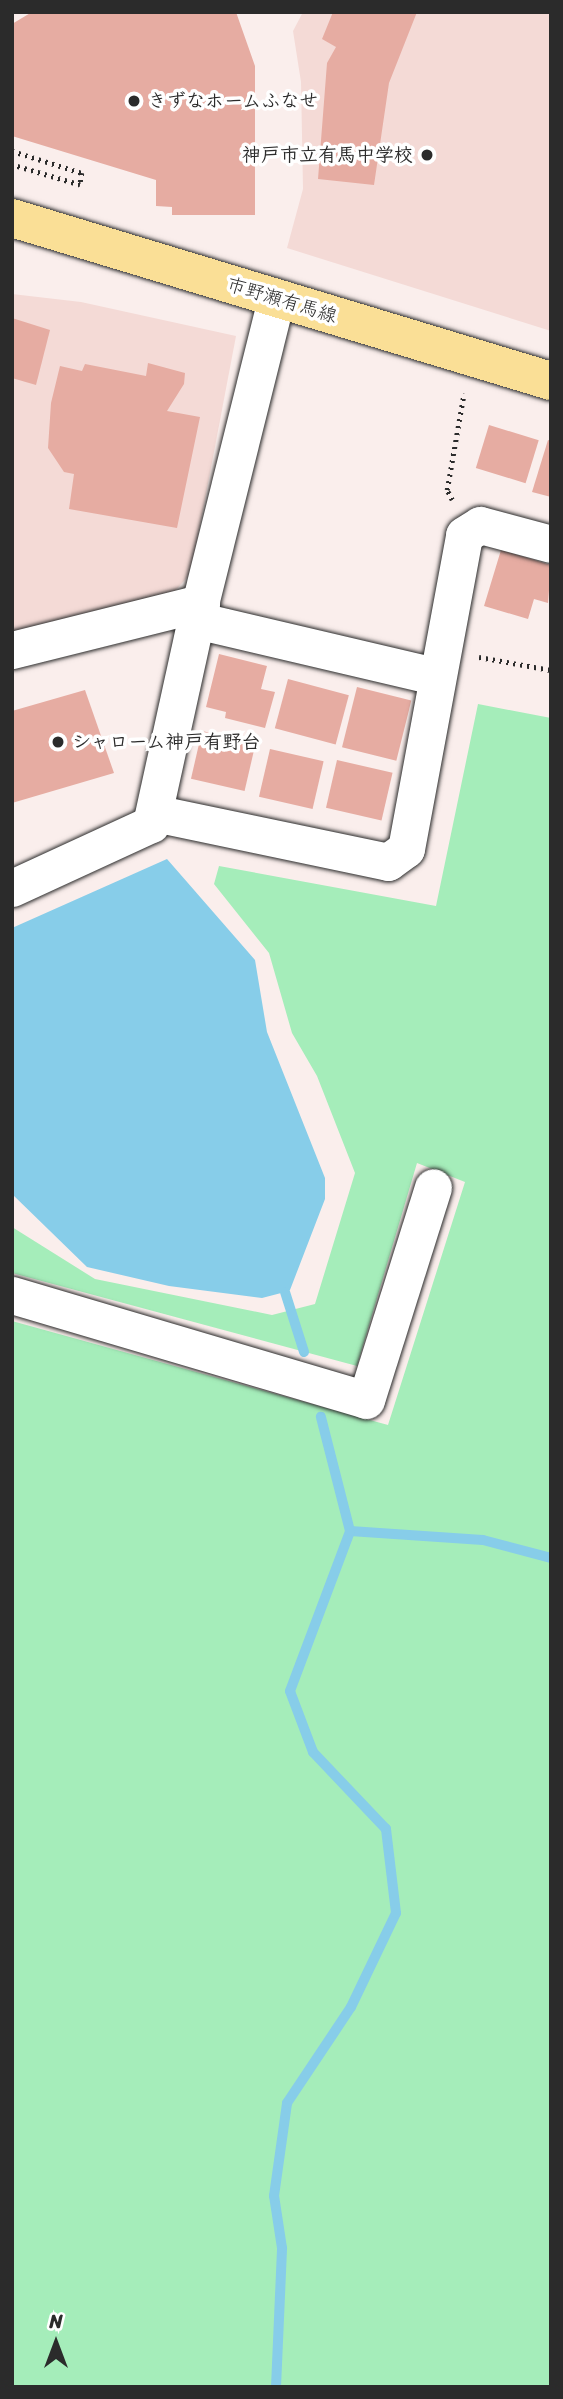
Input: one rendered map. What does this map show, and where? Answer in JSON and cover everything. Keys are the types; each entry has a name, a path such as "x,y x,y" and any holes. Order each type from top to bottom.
{"main road":[{"name":"市野瀬有馬線","path":"12,218 551,382"}],"street":[{"path":"12,888 151,824 198,612 276,298"},
{"path":"154,813 387,862 406,849 464,534 471,527 480,525 551,544"},
{"path":"12,650 198,612 439,663"},
{"path":"12,1295 366,1400 433,1187"}],"path":[{"path":"12,151 82,173 80,185 12,165"},
{"path":"447,490 471,358"},
{"path":"439,663 551,670"}],"shaded area":[{"name":"神戸市立有馬中学校","path":"303,12 551,12 551,331 287,248 303,189 301,82 293,31"},
{"path":"12,294 81,302 236,336 191,573 174,592 12,633"}],"green space":[{"path":"478,704 551,718 551,2387 12,2387 12,1321 388,1425 465,1182 417,1163 357,1366 12,1273 12,1227 95,1279 272,1315 315,1304 355,1173 317,1076 292,1033 269,953 214,884 219,866 436,906"}],"water":[{"path":"167,859 255,960 267,1032 325,1178 325,1199 290,1290 262,1298 169,1286 87,1267 12,1194 12,928"}],"building":[{"name":"きずなホームふなせ","path":"32,12 236,12 255,66 255,215 172,215 172,207 156,206 156,180 12,136 12,24"},
{"path":"333,12 417,12 389,83 374,185 318,179 327,63 336,47 322,39"},
{"path":"12,318 50,330 36,385 12,378"},
{"path":"148,363 185,373 184,384 167,411 200,417 177,528 69,509 74,474 64,472 48,448 51,403 60,366 82,371 85,364 146,376"},
{"path":"489,425 539,440 526,483 476,468"},
{"path":"548,440 551,441 551,497 532,492"},
{"path":"501,550 551,565 548,603 534,599 528,619 484,606"},
{"path":"219,654 267,666 261,689 275,692 265,728 225,718 226,712 206,707"},
{"path":"288,679 349,695 336,745 275,728"},
{"path":"357,687 411,701 396,761 342,747"},
{"name":"シャローム神戸有野台","path":"85,690 114,773 12,803 12,711"},
{"path":"202,731 256,743 245,791 191,779"},
{"path":"270,749 324,761 313,809 259,797"},
{"path":"337,760 393,773 382,821 326,808"}],"waterway":[{"path":"285,1292 304,1352"},
{"path":"276,2387 282,2248 274,2196 287,2103 351,2007 396,1913 386,1829 313,1752 290,1691 350,1531 321,1417"},
{"path":"350,1531 483,1540 551,1558"}],"place":[{"name":"きずなホームふなせ","path":"134,101"},
{"name":"神戸市立有馬中学校","path":"427,155"},
{"name":"シャローム神戸有野台","path":"58,742"}]}
